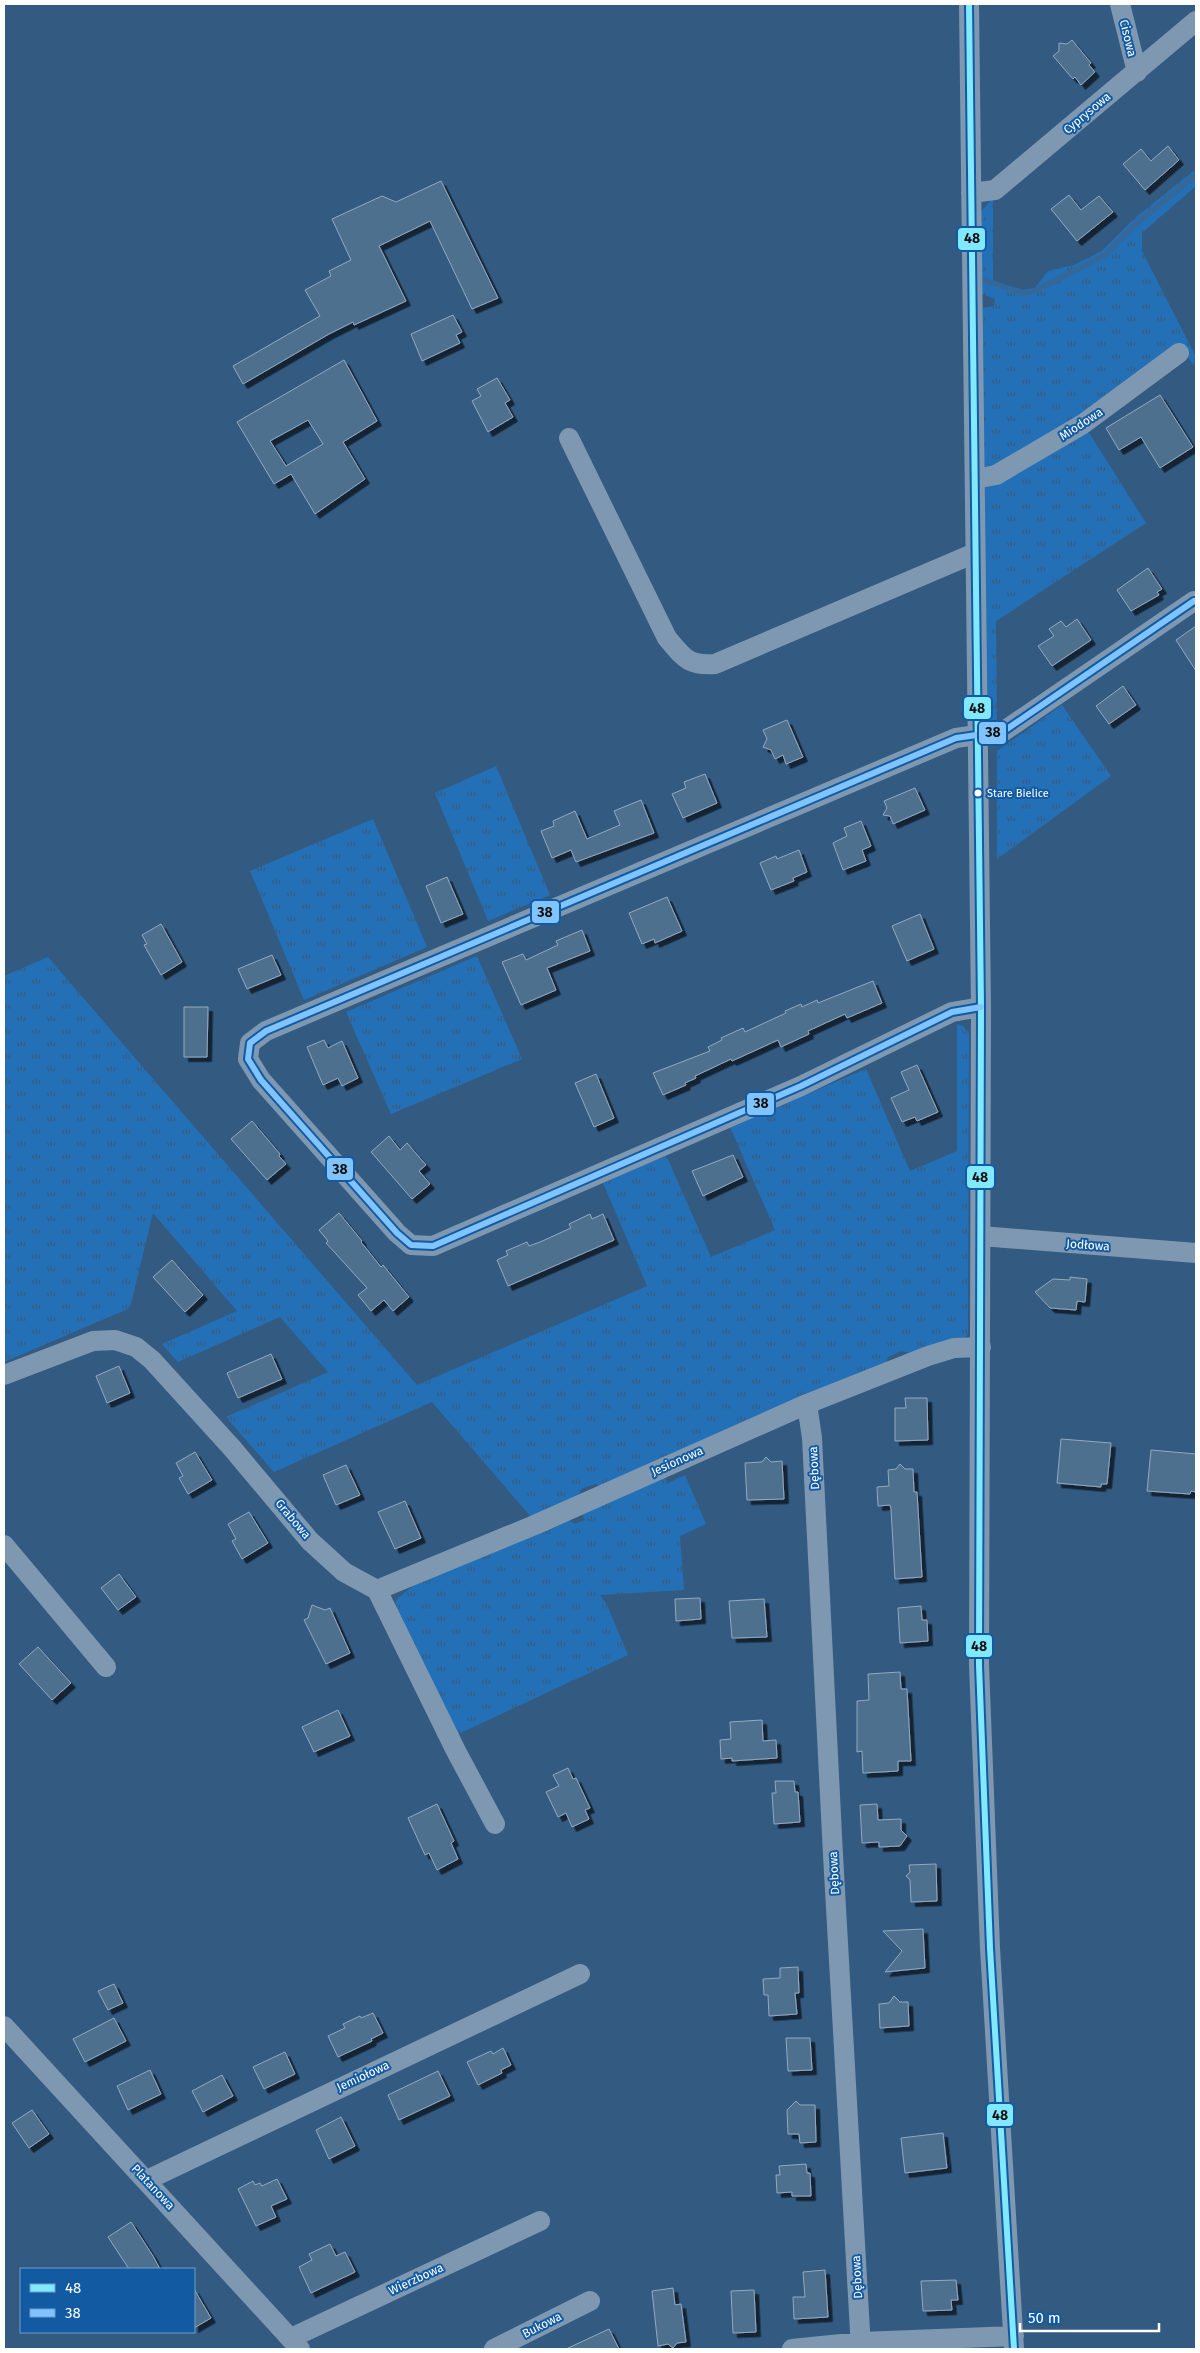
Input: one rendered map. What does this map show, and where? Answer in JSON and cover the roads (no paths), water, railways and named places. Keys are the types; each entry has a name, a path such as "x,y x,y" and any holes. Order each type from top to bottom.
{"street":[{"path":"792,2349 1014,2343 990,1948 979,1665 981,1007 969,4"},
{"name":"Cisowa","path":"1120,4 1136,72"},
{"name":"Cyprysowa","path":"971,193 995,190 1196,21"},
{"name":"Miodowa","path":"975,479 996,475 1083,424 1179,354"},
{"path":"569,438 667,638 682,656 698,665 715,664 975,553"},
{"path":"981,1007 952,1012 801,1086 432,1246 412,1245 397,1233 261,1080 248,1058 250,1043 266,1032 956,738 1004,731 1194,601"},
{"name":"Jodłowa","path":"981,1236 1196,1253"},
{"name":"Grabowa","path":"4,1375 93,1341 115,1340 136,1347 152,1360 232,1448 310,1541 344,1572 377,1590"},
{"name":"Jesionowa","path":"377,1590 537,1524 807,1404 928,1356 954,1348 981,1347"},
{"name":"Dębowa","path":"807,1404 812,1438 833,1855 861,2346"},
{"path":"4,1545 106,1667"},
{"path":"377,1590 456,1751 495,1824"},
{"name":"Jemiołowa","path":"147,2180 580,1974"},
{"name":"Platanowa","path":"4,2026 296,2343"},
{"name":"Wierzbowa","path":"296,2343 540,2221"},
{"name":"Bukowa","path":"494,2349 590,2301"}],"waterway":[{"path":"984,280 1024,294 1036,290 1105,255 1138,222 1196,175"}],"place":[{"name":"Stare Bielice","path":"978,793"}]}
